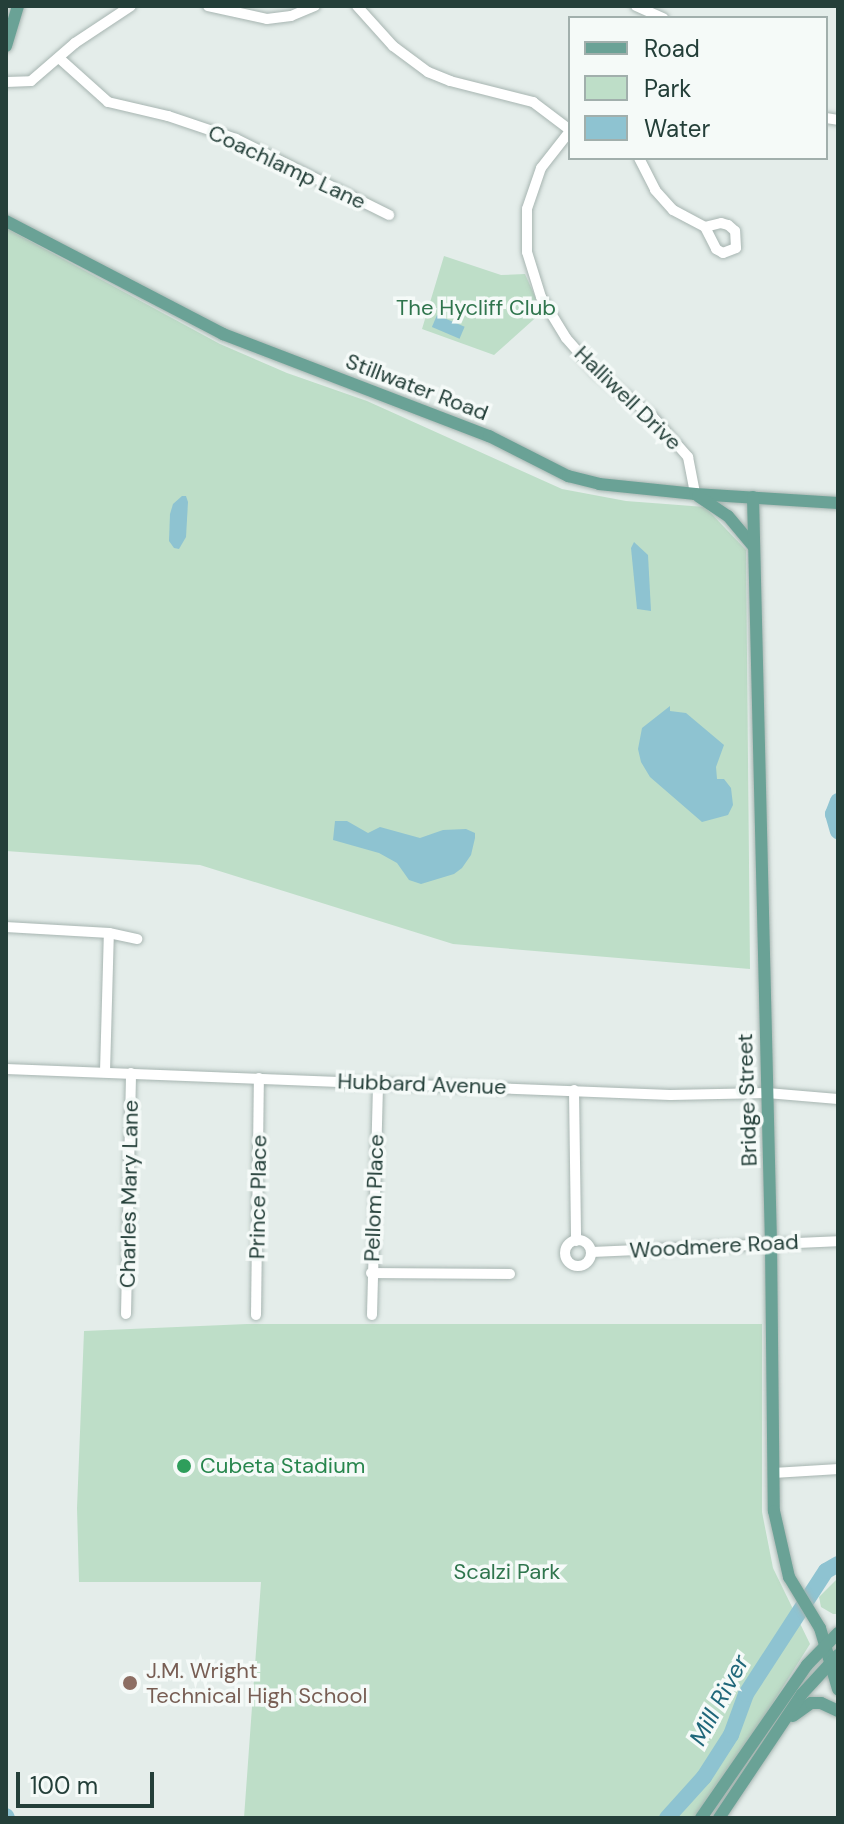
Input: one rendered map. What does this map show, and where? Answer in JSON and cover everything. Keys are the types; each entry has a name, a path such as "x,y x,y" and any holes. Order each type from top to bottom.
{"main road":[{"path":"6,46 18,6"},
{"name":"Stillwater Road","path":"6,221 214,330 266,353 489,436 568,476 599,484 695,494 838,503"},
{"path":"695,494 728,516 754,547"},
{"name":"Bridge Street","path":"753,497 778,1540 789,1577 813,1614 834,1658 838,1689"},
{"path":"701,1818 825,1644 838,1633"},
{"path":"719,1818 802,1694 834,1658"},
{"path":"779,1730 811,1703 821,1703 838,1711"}],"street":[{"path":"6,82 31,81 131,6"},
{"path":"208,6 267,19 291,16 315,6"},
{"path":"357,6 393,46 428,72 450,81 533,102 568,128"},
{"name":"Coachlamp Lane","path":"59,58 108,102 168,116 236,139 389,215"},
{"name":"Halliwell Drive","path":"568,133 541,168 527,209 527,252 541,297 566,338 595,371 652,416 688,457 695,494"},
{"path":"640,160 655,190 673,210 705,227"},
{"path":"6,927 109,933 137,939"},
{"path":"105,1072 109,933"},
{"name":"Hubbard Avenue","path":"6,1069 670,1095 767,1093 838,1099"},
{"name":"Charles Mary Lane","path":"126,1314 131,1073"},
{"name":"Prince Place","path":"256,1315 259,1078"},
{"name":"Pellom Place","path":"372,1315 378,1082"},
{"name":"Woodmere Road","path":"574,1090 576,1241 565,1252 571,1264 584,1264 591,1252 838,1241"},
{"path":"576,1241 586,1243 591,1252"},
{"path":"371,1273 510,1274"},
{"path":"774,1473 838,1469"}],"green space":[{"path":"6,228 220,344 287,373 367,401 562,489 626,501 705,507 746,550 750,969 453,944 200,865 6,851"},
{"name":"The Hycliff Club","path":"444,256 501,275 525,274 542,312 494,355 422,329"},
{"name":"Scalzi Park","path":"247,1324 762,1324 762,1512 773,1568 810,1644 713,1798 696,1818 244,1818 261,1582 79,1582 77,1508 84,1331"},
{"path":"838,1578 838,1614 833,1614 821,1607 819,1597"}],"water":[{"path":"437,315 465,327 460,339 432,327"},
{"path":"186,496 188,502 186,537 179,549 169,541 170,514 173,504"},
{"path":"634,542 648,555 651,611 637,609 631,548"},
{"path":"670,706 670,711 686,713 724,745 716,767 717,779 724,779 731,788 733,805 728,815 702,822 650,777 641,762 638,749 642,728"},
{"path":"335,821 347,821 368,833 380,827 420,838 443,830 466,829 475,833 475,838 471,855 462,868 454,874 421,884 409,880 397,863 379,853 333,840"}],"waterway":[{"name":"Mill River","path":"838,801 833,814 838,831"},
{"name":"Mill River","path":"667,1818 704,1777 731,1735 746,1694 826,1571 838,1564"}],"place":[{"name":"Cubeta Stadium","path":"184,1466"},
{"name":"J.M. Wright Technical High School","path":"130,1683"}]}
